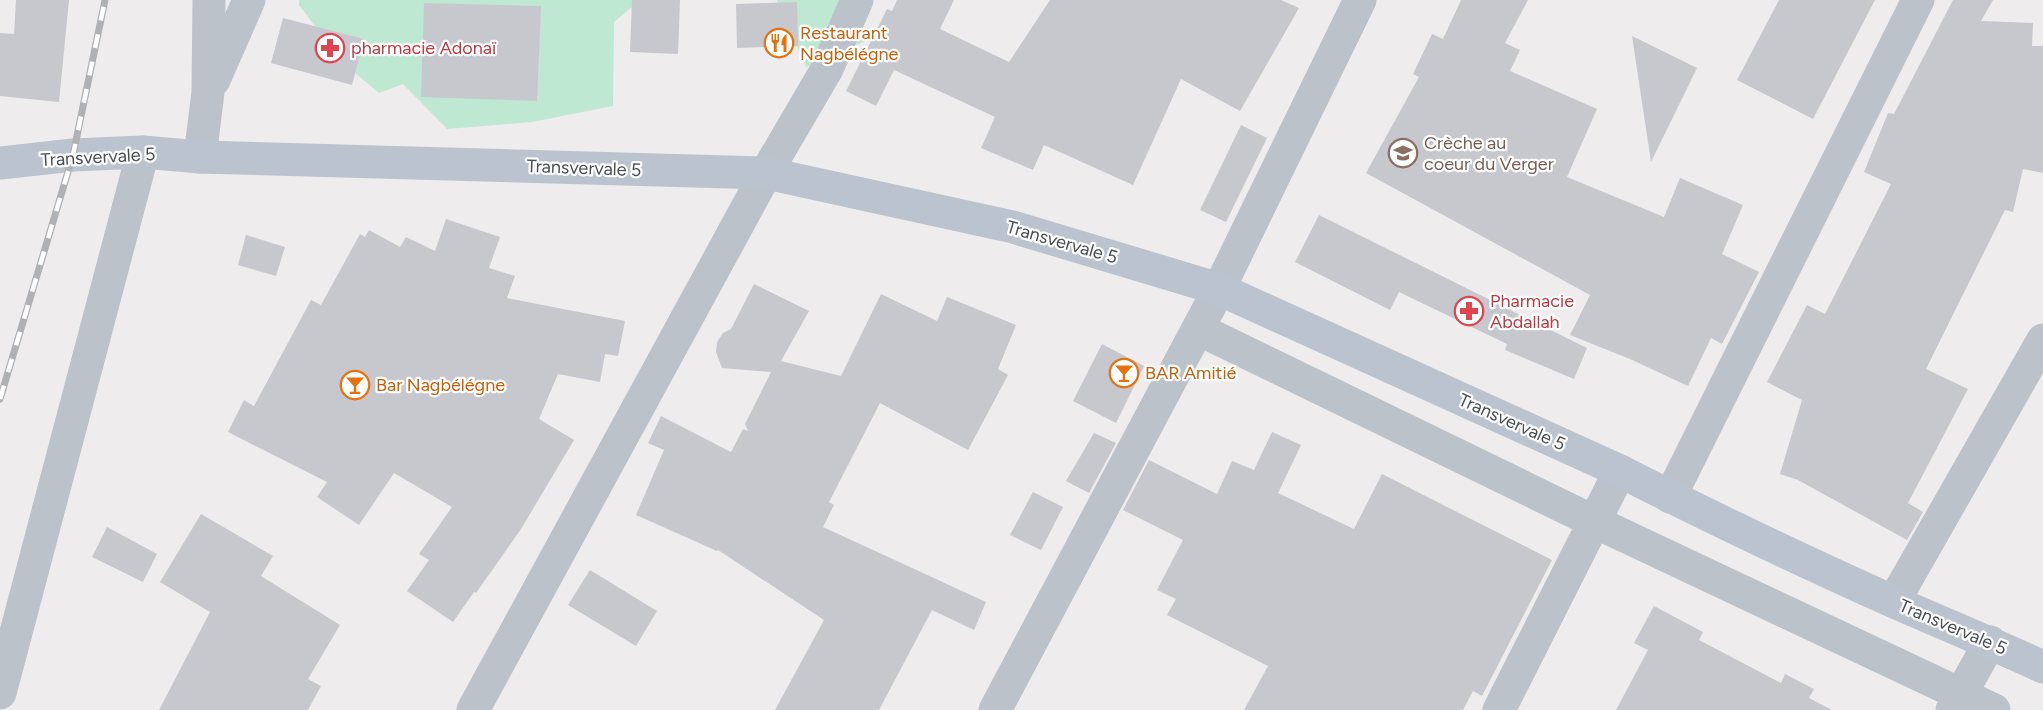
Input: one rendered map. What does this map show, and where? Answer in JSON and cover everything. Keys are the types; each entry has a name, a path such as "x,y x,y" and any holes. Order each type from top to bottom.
{"main road":[{"name":"Transvervale 5","path":"4,170 73,155 143,152 200,157 766,173 1013,227 1219,289 1620,471 1894,602 2043,667"}],"street":[{"path":"200,157 208,92 209,0"},
{"path":"208,92 249,0"},
{"path":"473,710 766,173 827,69 857,0"},
{"path":"995,710 1198,330 1360,0"},
{"path":"1670,496 1918,0"},
{"path":"0,693 143,152"},
{"path":"1198,330 1594,522 1956,703 1994,710"},
{"path":"1894,602 2043,340"},
{"path":"1499,710 1620,471"},
{"path":"1956,703 1990,642"}],"green space":[{"path":"299,0 640,0 614,22 613,106 532,122 447,129 403,84 379,93 343,63 299,5"},
{"path":"777,0 842,0 863,42 806,67"}],"building":[{"path":"16,0 69,0 59,102 0,96 0,33 14,34"},
{"path":"632,0 680,0 678,54 630,52"},
{"path":"897,0 954,0 940,29 1009,62 1050,0 1281,0 1299,8 1240,111 1181,79 1133,185 1044,145 1033,170 981,148 995,117 894,70 876,106 846,91 887,9 892,11"},
{"path":"1461,0 1528,0 1505,43 1520,50 1510,71 1597,109 1567,177 1664,217 1680,178 1743,205 1722,254 1759,272 1722,344 1711,338 1688,386 1570,335 1590,295 1366,173 1419,77 1413,74 1432,34 1443,39"},
{"path":"1779,0 1875,0 1813,119 1737,80"},
{"path":"1953,0 1993,0 1981,21 2033,23 2032,46 2043,46 2043,173 2023,169 2013,212 2005,210 1926,369 1968,389 1908,503 1923,512 1907,540 1798,480 1780,474 1802,400 1767,382 1807,305 1825,314 1891,184 1864,172 1888,113 1894,114"},
{"path":"797,2 798,46 737,48 736,4"},
{"path":"424,3 541,6 537,101 421,97"},
{"path":"283,18 364,39 352,85 271,63"},
{"path":"1632,36 1697,68 1651,162"},
{"path":"1241,125 1267,138 1226,222 1200,210"},
{"path":"1319,215 1587,348 1574,379 1505,350 1507,344 1399,292 1390,310 1295,262"},
{"path":"446,219 500,237 489,268 515,276 507,298 625,321 618,356 605,354 600,382 558,374 539,419 574,440 521,529 453,622 407,591 429,560 419,554 452,507 394,473 359,525 317,497 327,482 228,432 244,400 254,406 311,300 321,305 360,234 365,237 369,230 400,247 406,237 435,251"},
{"path":"246,235 285,247 276,276 238,265"},
{"path":"754,284 809,311 781,361 841,376 881,294 937,321 947,297 1016,325 998,369 1008,375 968,450 880,403 829,502 834,505 823,527 986,602 974,630 932,610 879,710 775,710 824,620 718,550 636,515 664,450 648,443 661,416 731,452 743,429 748,431 745,424 771,372 722,368 716,352 717,342 723,333 731,329"},
{"path":"1102,344 1144,366 1116,423 1073,401"},
{"path":"1272,432 1301,445 1278,493 1354,529 1382,474 1552,560 1482,696 1473,691 1463,710 1244,710 1268,666 1167,615 1176,599 1157,590 1183,540 1123,510 1149,460 1217,494 1232,461 1254,470"},
{"path":"1094,433 1116,443 1089,493 1066,481"},
{"path":"1033,492 1063,507 1041,550 1010,535"},
{"path":"201,514 273,556 261,576 340,625 308,679 321,686 308,710 159,710 210,612 160,582"},
{"path":"107,527 157,554 143,582 92,557"},
{"path":"590,570 657,611 636,646 568,605"},
{"path":"1654,606 1703,632 1699,640 1781,683 1785,674 1814,689 1809,698 1832,710 1616,710 1648,650 1634,643"}],"railway":[{"path":"0,399 73,155 105,0"}],"place":[{"name":"Restaurant Nagbélégne","path":"779,43"},
{"name":"pharmacie Adonaï","path":"330,48"},
{"name":"Crèche au coeur du Verger","path":"1403,153"},
{"name":"Pharmacie Abdallah","path":"1469,311"},
{"name":"BAR Amitié","path":"1124,373"},
{"name":"Bar Nagbélégne","path":"355,385"}]}
